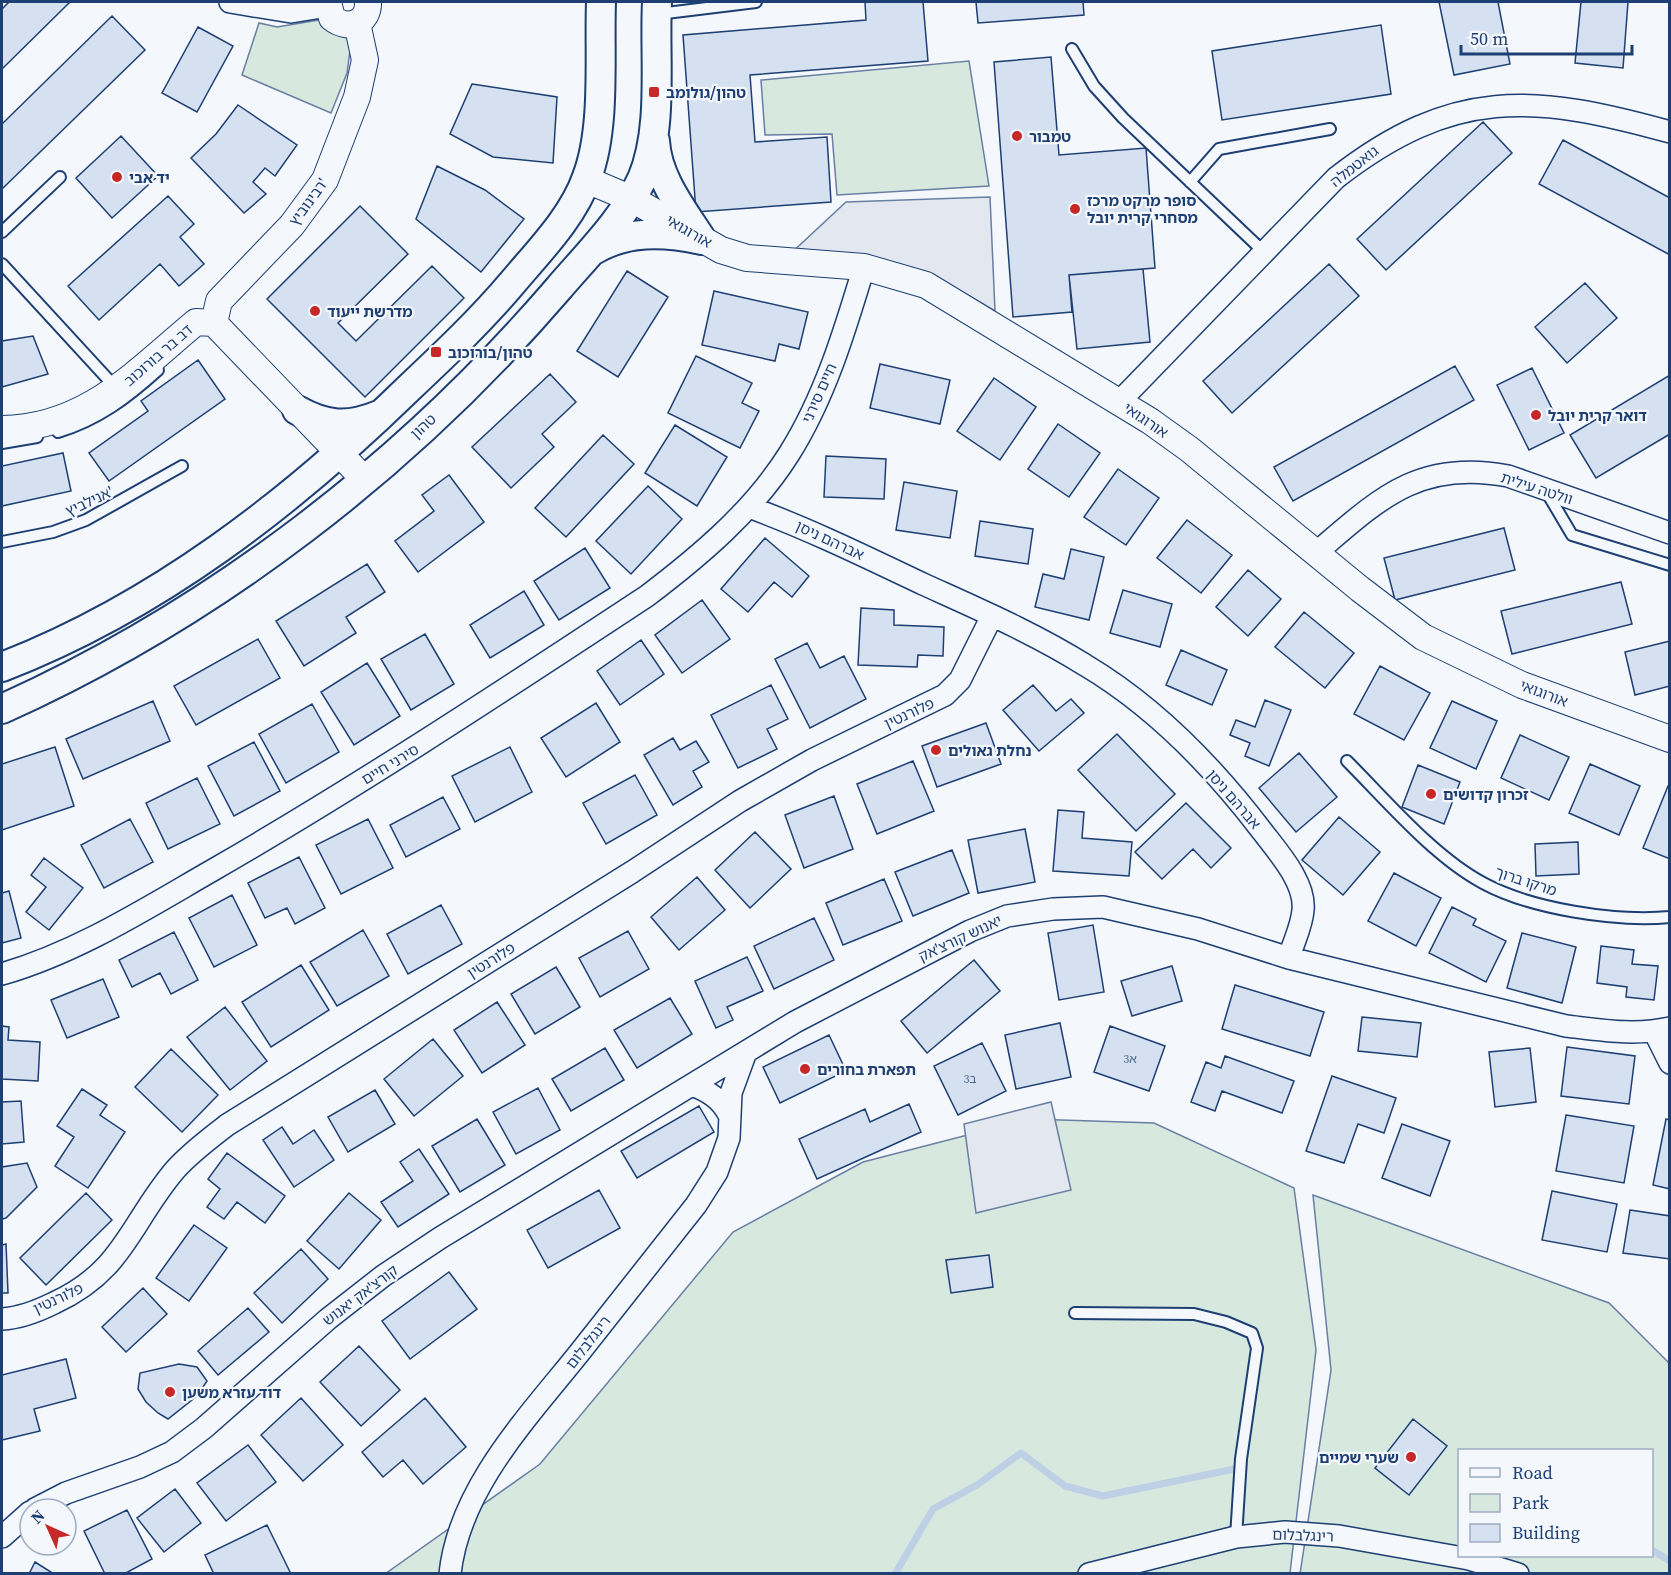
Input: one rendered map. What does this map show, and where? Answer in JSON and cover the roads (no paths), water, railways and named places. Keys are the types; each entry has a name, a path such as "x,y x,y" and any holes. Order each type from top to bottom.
{"main road":[{"path":"2,667 47,649 110,618 171,581 263,516 339,453 490,310 558,228 586,180 592,160 600,110 601,2"},
{"name":"טהון","path":"2,709 59,683 184,612 271,554 364,479 418,431 526,325 632,199 643,177 654,134 657,8"},
{"path":"654,134 656,156 665,180 702,240"},
{"path":"589,252 615,240 652,233 672,233 702,240"},
{"path":"297,410 317,421 342,425 355,424 383,413"}],"street":[{"path":"230,2 291,12 328,4 332,18 338,22 362,12"},
{"name":"רבינוביץ'","path":"214,323 219,301 292,225 325,180 350,117 363,69 362,12"},
{"name":"גואטמלה","path":"1119,402 1336,178 1368,153 1405,131 1445,115 1479,108 1532,104 1608,116 1670,132"},
{"name":"אורוגואי","path":"586,180 632,199 702,240 747,258 864,267 926,285 1119,402 1189,449 1395,616 1446,650 1522,685 1670,739"},
{"name":"חיים סירני","path":"749,507 789,454 812,412 841,341 864,267"},
{"name":"דב בר בורוכוב","path":"2,429 15,429 81,411 122,394 196,322 214,323 364,479"},
{"name":"וולטה עילית","path":"1317,552 1388,494 1418,480 1483,471 1544,489 1670,533"},
{"name":"אברהם ניסן","path":"749,507 801,526 992,616 1087,665 1175,734 1238,800 1279,853 1298,883 1304,909 1289,958"},
{"name":"סירני חיים","path":"2,974 64,952 128,918 419,747 648,596 722,535 749,507"},
{"name":"פלורנטין","path":"2,1318 41,1309 73,1294 95,1280 115,1260 175,1171 196,1150 227,1125 632,872 740,801 812,760 945,695 960,680 992,616"},
{"name":"יאנוש קורצ'אק","path":"692,1085 804,1017 970,931 1007,916 1053,909 1103,907 1198,928 1289,958"},
{"path":"1289,958 1566,1026 1605,1032 1662,1030 1670,1063"},
{"name":"רינגלבלום","path":"450,1574 452,1558 473,1503 511,1440 696,1205 717,1172 729,1138 729,1115 734,1079 746,1052"},
{"path":"692,1085 711,1094 725,1107 729,1115"},
{"name":"קורצ'אק יאנוש","path":"58,1497 140,1467 172,1452 204,1428 328,1319 383,1276 440,1238 692,1085"},
{"path":"2,1537 18,1523"},
{"name":"רינגלבלום","path":"1089,1574 1236,1537 1285,1532 1314,1533 1469,1559 1518,1574"}],"lane":[{"path":"657,8 756,2"},
{"path":"1072,49 1094,86 1123,118 1264,252"},
{"path":"1190,182 1219,149 1330,129"},
{"path":"2,232 60,177"},
{"path":"2,264 122,394 90,421 60,432 2,443"},
{"name":"אנילביץ'","path":"2,542 53,532 86,520 182,466"},
{"path":"1544,489 1572,535 1670,565"},
{"name":"מרקו ברוך","path":"1347,761 1431,843 1483,883 1523,898 1566,909 1622,917 1670,917"},
{"path":"1075,1313 1194,1314 1226,1322 1252,1333 1257,1348 1241,1459 1236,1537"}],"waterway":[{"path":"895,1574 933,1509 977,1485 1021,1453 1065,1486 1103,1496 1239,1468"},
{"path":"1653,1551 1670,1561"}],"place":[{"name":"טהון/גולומב","path":"654,92"},
{"name":"טמבור","path":"1017,136"},
{"name":"יד אבי","path":"117,177"},
{"name":"סופר מרקט מרכז מסחרי קרית יובל","path":"1075,209"},
{"name":"מדרשת ייעוד","path":"315,311"},
{"name":"טהון/בורוכוב","path":"436,352"},
{"name":"דואר קרית יובל","path":"1536,415"},
{"name":"נחלת גאולים","path":"936,750"},
{"name":"זכרון קדושים","path":"1431,794"},
{"name":"תפארת בחורים","path":"805,1069"},
{"name":"דוד עזרא משען","path":"170,1392"},
{"name":"שערי שמיים","path":"1411,1457"}]}
